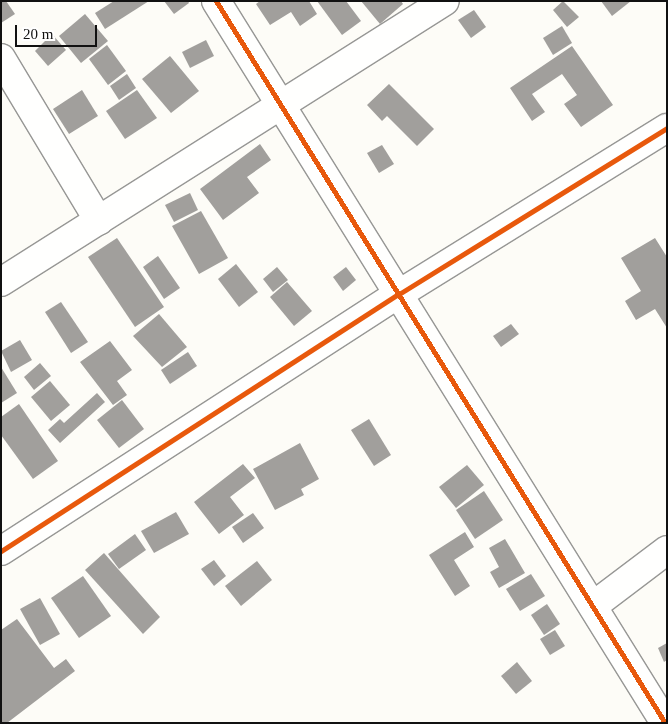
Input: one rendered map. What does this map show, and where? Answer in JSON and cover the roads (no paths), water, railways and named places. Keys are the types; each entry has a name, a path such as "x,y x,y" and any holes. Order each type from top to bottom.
{"street":[{"path":"216,1 593,606 665,718"},
{"path":"1,282 282,106 444,1"},
{"path":"1,58 99,221"},
{"path":"1,551 399,294 667,128"},
{"path":"593,606 667,550"}]}
